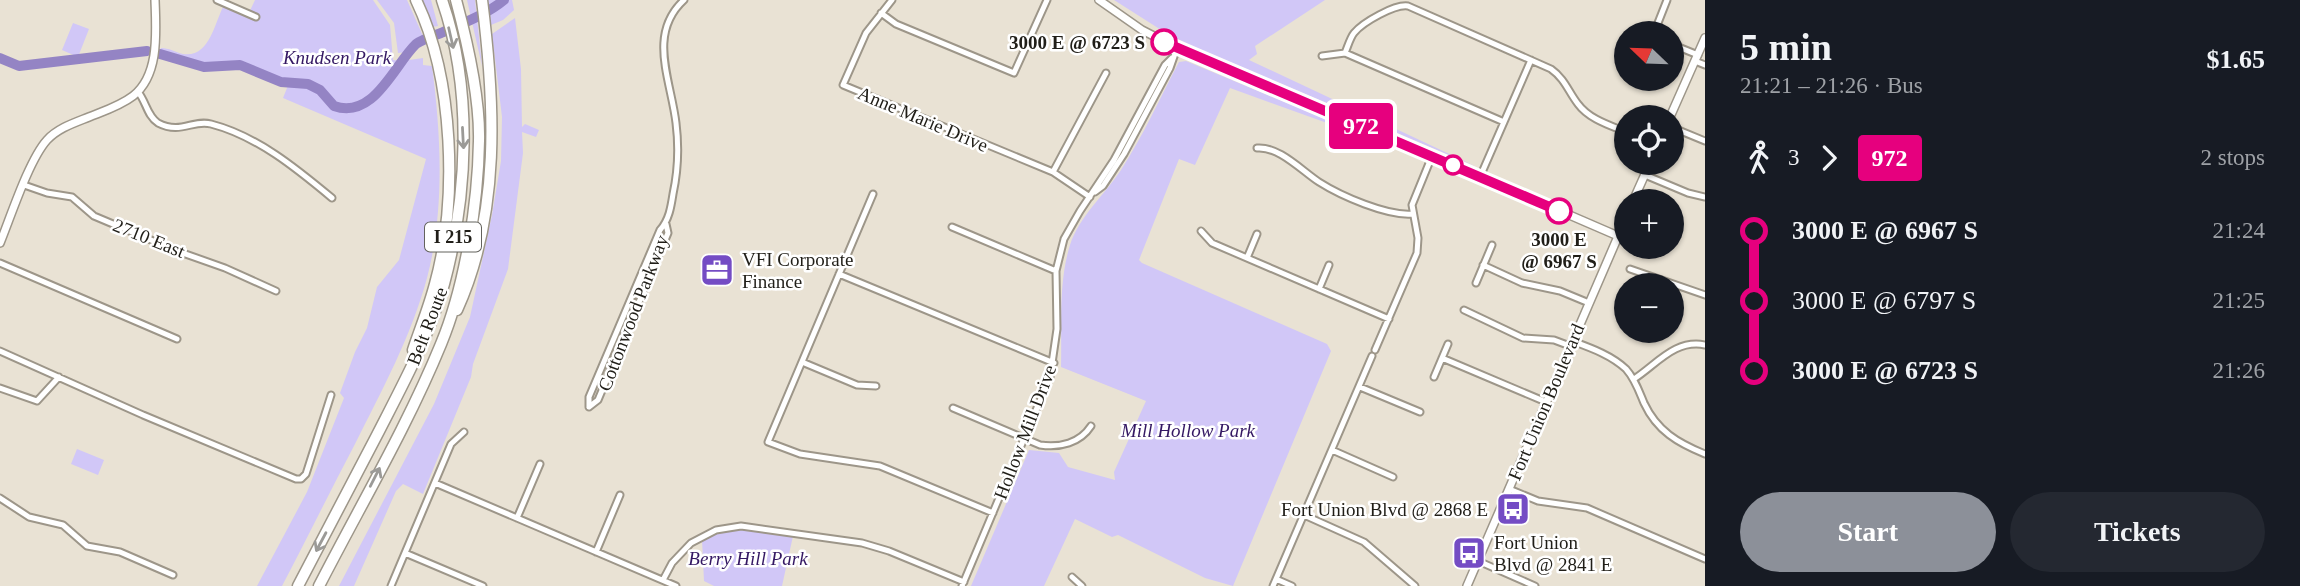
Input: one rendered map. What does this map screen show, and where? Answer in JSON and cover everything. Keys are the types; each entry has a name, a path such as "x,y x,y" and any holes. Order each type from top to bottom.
{"highway":[{"path":"398,394 435,283 446,222 448,148 439,71 416,0"},
{"path":"442,342 466,289 481,232 493,136 490,64 482,0"},
{"name":"Belt Route","path":"319,586 417,397 442,342 472,225 479,139 471,67 456,1"},
{"name":"Belt Route","path":"298,586 423,342 443,284 456,225 464,148 459,70 443,2"}],"main road":[{"path":"0,243 38,153 53,135 120,104 138,92 148,77 153,60 155,0"},
{"path":"1099,0 1150,34 1177,48 1614,234"},
{"path":"1675,105 1705,38"},
{"path":"1639,189 1645,175"},
{"name":"Fort Union Boulevard","path":"1467,586 1614,245"}],"street":[{"path":"217,0 256,18"},
{"name":"Cottonwood Parkway","path":"666,224 660,230 589,397 589,407 598,400 667,233 666,224 675,186 678,145 662,46 669,19 684,0"},
{"name":"Anne Marie Drive","path":"891,0 866,33 843,85 1054,172 1090,197"},
{"path":"881,13 896,24 1014,73 1047,0"},
{"path":"1659,21 1667,0"},
{"path":"1345,53 1358,29 1402,5 1531,60 1559,75 1585,112 1614,127"},
{"name":"Hollow Mill Drive","path":"963,584 1044,394 1054,363 1057,329 1056,271 1060,251 1070,226 1119,151 1165,65 1177,48"},
{"path":"1684,51 1705,65"},
{"path":"1322,56 1345,53 1504,122"},
{"path":"1480,177 1531,60"},
{"path":"1054,172 1106,73"},
{"path":"138,92 152,117 159,123 180,128 209,123 225,129 272,152 332,198"},
{"path":"1684,132 1705,141"},
{"path":"1257,148 1271,149 1321,183 1386,212 1412,214"},
{"path":"1273,586 1417,253 1418,238 1412,214 1415,197 1432,156"},
{"path":"1645,175 1705,197"},
{"name":"2710 East","path":"24,185 47,193 72,197 99,218 276,291"},
{"path":"873,194 768,442 800,454 880,466 993,513"},
{"path":"952,227 1056,271"},
{"path":"1201,231 1212,243 1388,318"},
{"path":"1247,258 1258,234"},
{"path":"1476,283 1492,245"},
{"path":"0,263 177,339"},
{"path":"1319,289 1329,265"},
{"path":"1483,265 1522,283 1560,291 1589,303"},
{"path":"1630,269 1705,295"},
{"path":"839,274 1054,363"},
{"path":"1464,310 1523,338 1572,343 1609,356 1634,379 1658,426 1675,441 1705,454"},
{"path":"1434,377 1448,344"},
{"path":"1634,379 1678,347 1705,345"},
{"path":"0,351 293,478 301,479 306,474 331,395"},
{"path":"1442,358 1546,402"},
{"path":"802,362 857,384 876,386"},
{"path":"0,388 37,401 58,377"},
{"path":"1360,387 1420,412"},
{"path":"953,408 1040,445 1059,446 1080,438 1091,426"},
{"path":"391,586 451,444 464,432"},
{"path":"1332,450 1393,477"},
{"path":"517,518 540,464"},
{"path":"435,483 676,586"},
{"path":"1509,489 1538,501 1587,508 1705,559"},
{"path":"596,552 620,495"},
{"path":"0,498 26,516 60,523 87,546 120,552 173,575"},
{"path":"1304,515 1364,542 1415,586"},
{"path":"663,580 672,563 691,543 716,530 741,526 862,543 889,551 963,584"},
{"path":"405,553 483,586"},
{"path":"1478,561 1535,586"},
{"path":"1072,576 1082,586"},
{"path":"1276,579 1292,586"}],"green space":[{"name":"Knudsen Park","path":"255,0 373,0 390,25 393,60 423,58 423,65 432,66 438,119 440,172 437,226 427,278 413,321 385,383 282,586 257,586 307,492 344,398 340,393 367,328 377,287 399,260 426,159 283,98 289,83 240,65 204,67 160,54 161,48 183,54 199,51 209,39 223,7 247,17"},
{"path":"377,0 407,0 423,36 408,52 398,53 394,23"},
{"path":"420,0 431,0 438,26 432,27"},
{"path":"467,0 475,0 487,112 482,66"},
{"path":"487,0 512,0 514,10 503,20 491,25"},
{"path":"1114,0 1325,0 1255,46 1257,54 1249,60 1477,167 1197,48 1169,35"},
{"path":"515,18 521,69 522,127 525,124 539,130 536,137 522,132 523,153 508,269 473,364 471,377 423,494 403,484 396,491 354,586 339,586 434,404 470,317 501,161 502,117 492,34"},
{"path":"73,23 89,29 78,57 62,50"},
{"name":"Mill Hollow Park","path":"1186,61 1328,120 1327,123 1230,88 1195,165 1179,159 1139,260 1327,344 1331,351 1233,586 1205,578 1118,535 1112,537 1075,519 1044,586 971,586 1029,450 1059,453 1068,467 1115,480 1114,472 1146,401 1061,367 1061,305 1066,260 1080,225 1129,157 1179,62"},
{"path":"77,449 104,460 98,475 71,464"},
{"name":"Berry Hill Park","path":"740,529 793,536 782,586 714,586 704,581 702,540 721,532"}],"waterway":[{"path":"160,54 204,67 240,65 281,82 308,84 320,90 334,106 348,108 361,105 372,98 416,44 474,18 504,0"},
{"path":"0,58 19,66 147,51"}],"bus line":[{"name":"972","path":"1164,42 1559,211"}],"place":[{"name":"3000 E @ 6723 S","path":"1164,42"},
{"name":"3000 E @ 6967 S","path":"1559,211"},
{"name":"VFI Corporate Finance","path":"717,270"},
{"name":"Fort Union Blvd @ 2868 E","path":"1513,509"},
{"name":"Fort Union Blvd @ 2841 E","path":"1469,553"}]}
